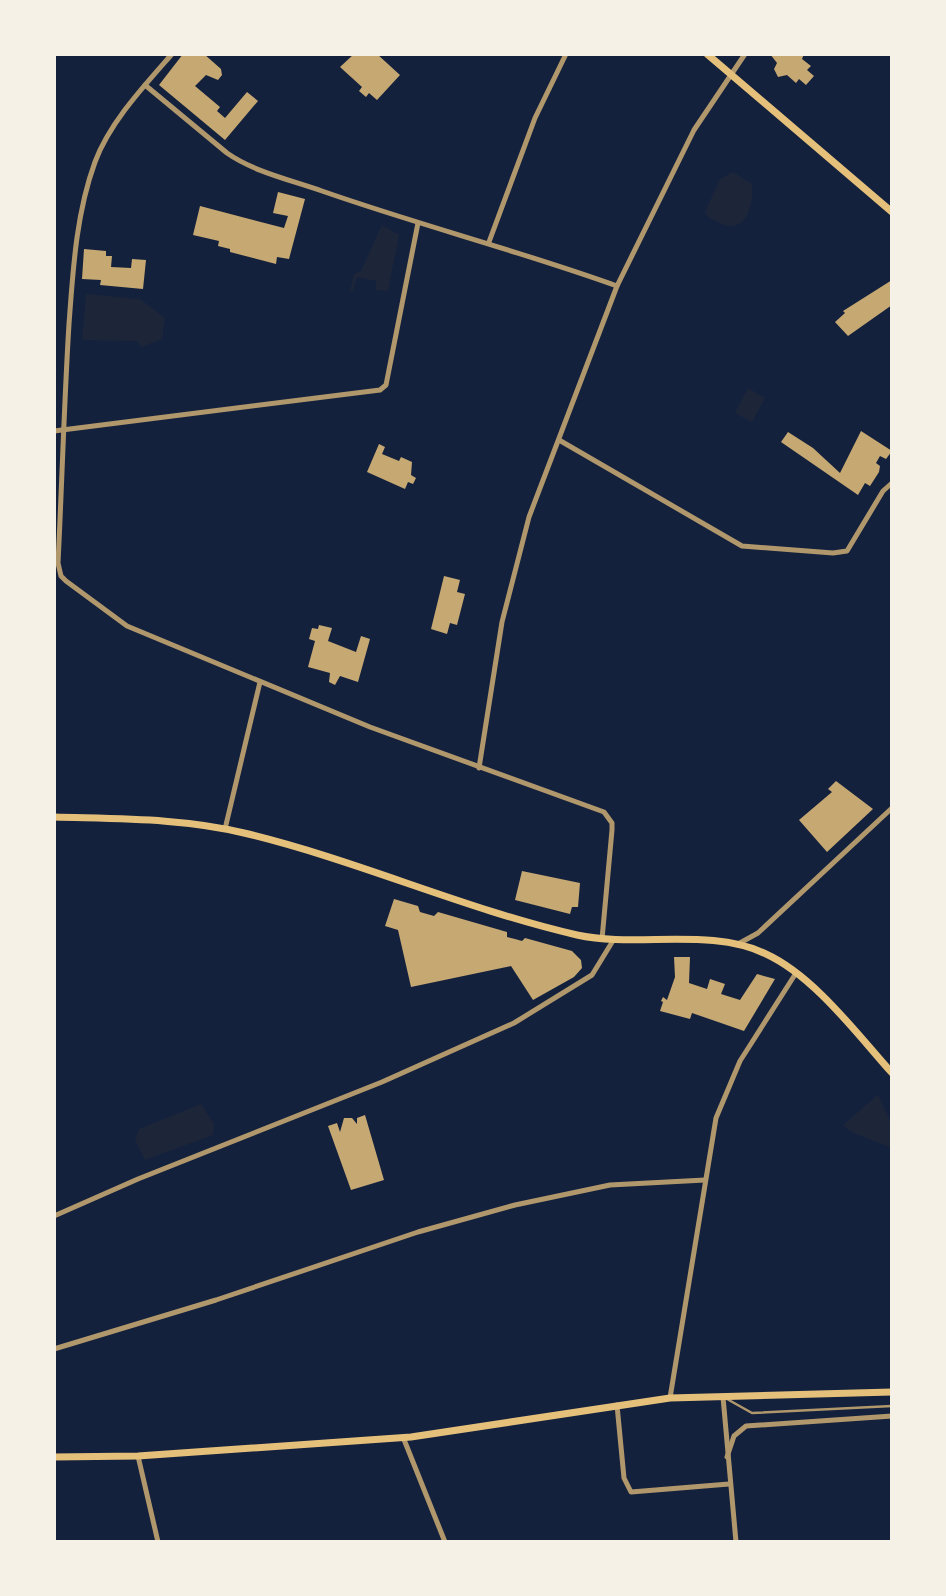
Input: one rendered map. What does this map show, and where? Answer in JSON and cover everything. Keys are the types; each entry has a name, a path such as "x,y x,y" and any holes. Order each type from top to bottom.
{"main road":[{"path":"707,54 892,212"},
{"path":"54,817 225,829 277,841 461,901 579,935 601,939 735,945 768,954 796,973 892,1073"},
{"path":"54,1457 138,1456 403,1437 670,1398 892,1392"}],"street":[{"path":"172,54 145,85 100,151 83,203 72,287 58,563 61,576 127,626 260,682 479,768 604,812 609,817 612,830 601,939"},
{"path":"489,242 536,116 566,54"},
{"path":"479,768 502,622 529,517 617,286 694,130 745,54"},
{"path":"145,85 230,156 284,178 418,223 489,242 617,286"},
{"path":"54,431 380,390 386,385 418,223"},
{"path":"559,440 732,541 756,549 833,553 847,551 883,491 892,483"},
{"path":"225,829 260,682"},
{"path":"735,945 758,933 892,808"},
{"path":"54,1216 146,1175 382,1082 514,1023 592,975 614,939"},
{"path":"670,1398 719,1108 740,1061 796,973"},
{"path":"54,1349 216,1300 418,1232 515,1205 610,1185 705,1180"},
{"path":"723,1397 736,1542"},
{"path":"617,1405 624,1478 631,1492 729,1484"},
{"path":"727,1457 734,1436 746,1426 892,1416"},
{"path":"403,1437 445,1542"},
{"path":"138,1456 158,1542"}],"lane":[{"path":"723,1397 752,1413 892,1406"}],"shaded area":[{"path":"733,172 752,184 751,202 741,223 727,226 710,218 705,212 720,179"},
{"path":"382,225 399,235 388,291 376,290 376,281 357,277 353,291 350,291 354,274 361,271"},
{"path":"86,294 140,299 165,318 162,339 141,347 137,341 82,340"},
{"path":"748,388 765,398 752,422 735,413"},
{"path":"878,1095 892,1125 892,1148 851,1132 843,1125"},
{"path":"201,1104 214,1124 213,1135 145,1160 135,1140 139,1129"}],"building":[{"path":"183,54 204,54 221,69 222,75 218,80 206,75 195,86 220,107 217,111 225,118 247,92 258,101 225,140 159,85"},
{"path":"354,54 377,54 400,75 377,100 369,93 366,97 359,91 362,87 340,67"},
{"path":"770,54 804,54 802,59 811,66 807,70 814,76 806,85 799,79 796,83 787,75 778,77 774,69 777,63"},
{"path":"278,192 305,199 289,259 277,257 276,264 230,252 230,249 218,246 219,241 193,235 200,206 284,228 288,216 273,213"},
{"path":"84,249 106,251 106,256 112,256 111,267 131,268 132,259 146,260 143,289 100,285 101,280 82,279"},
{"path":"892,280 892,305 848,336 835,322 845,313 843,311"},
{"path":"861,431 892,451 886,459 880,456 876,463 880,466 879,472 870,486 865,483 858,495 781,442 788,432 813,448 840,473"},
{"path":"379,444 385,447 382,454 399,461 401,457 412,462 411,475 416,478 413,484 408,482 405,489 367,472"},
{"path":"444,576 460,580 457,592 465,594 457,625 450,623 447,634 431,629"},
{"path":"319,625 332,628 328,641 356,652 361,636 370,639 358,682 340,676 335,685 329,682 330,673 308,667 315,641 309,639 312,628 318,629"},
{"path":"836,781 873,809 827,852 799,820 832,792 828,789"},
{"path":"522,871 580,883 578,907 572,907 570,914 515,900"},
{"path":"394,899 418,906 420,912 434,916 438,912 507,932 507,937 522,941 525,938 572,951 581,960 582,968 574,977 533,1000 511,966 411,987 398,930 385,926"},
{"path":"674,957 690,957 689,983 707,989 710,979 725,984 721,994 740,1000 757,974 775,979 744,1031 692,1013 690,1019 660,1011 661,1001 663,997 667,1000 675,977"},
{"path":"365,1115 384,1180 351,1190 328,1126 337,1123 340,1132 344,1118 352,1118 357,1124 357,1118"}]}
